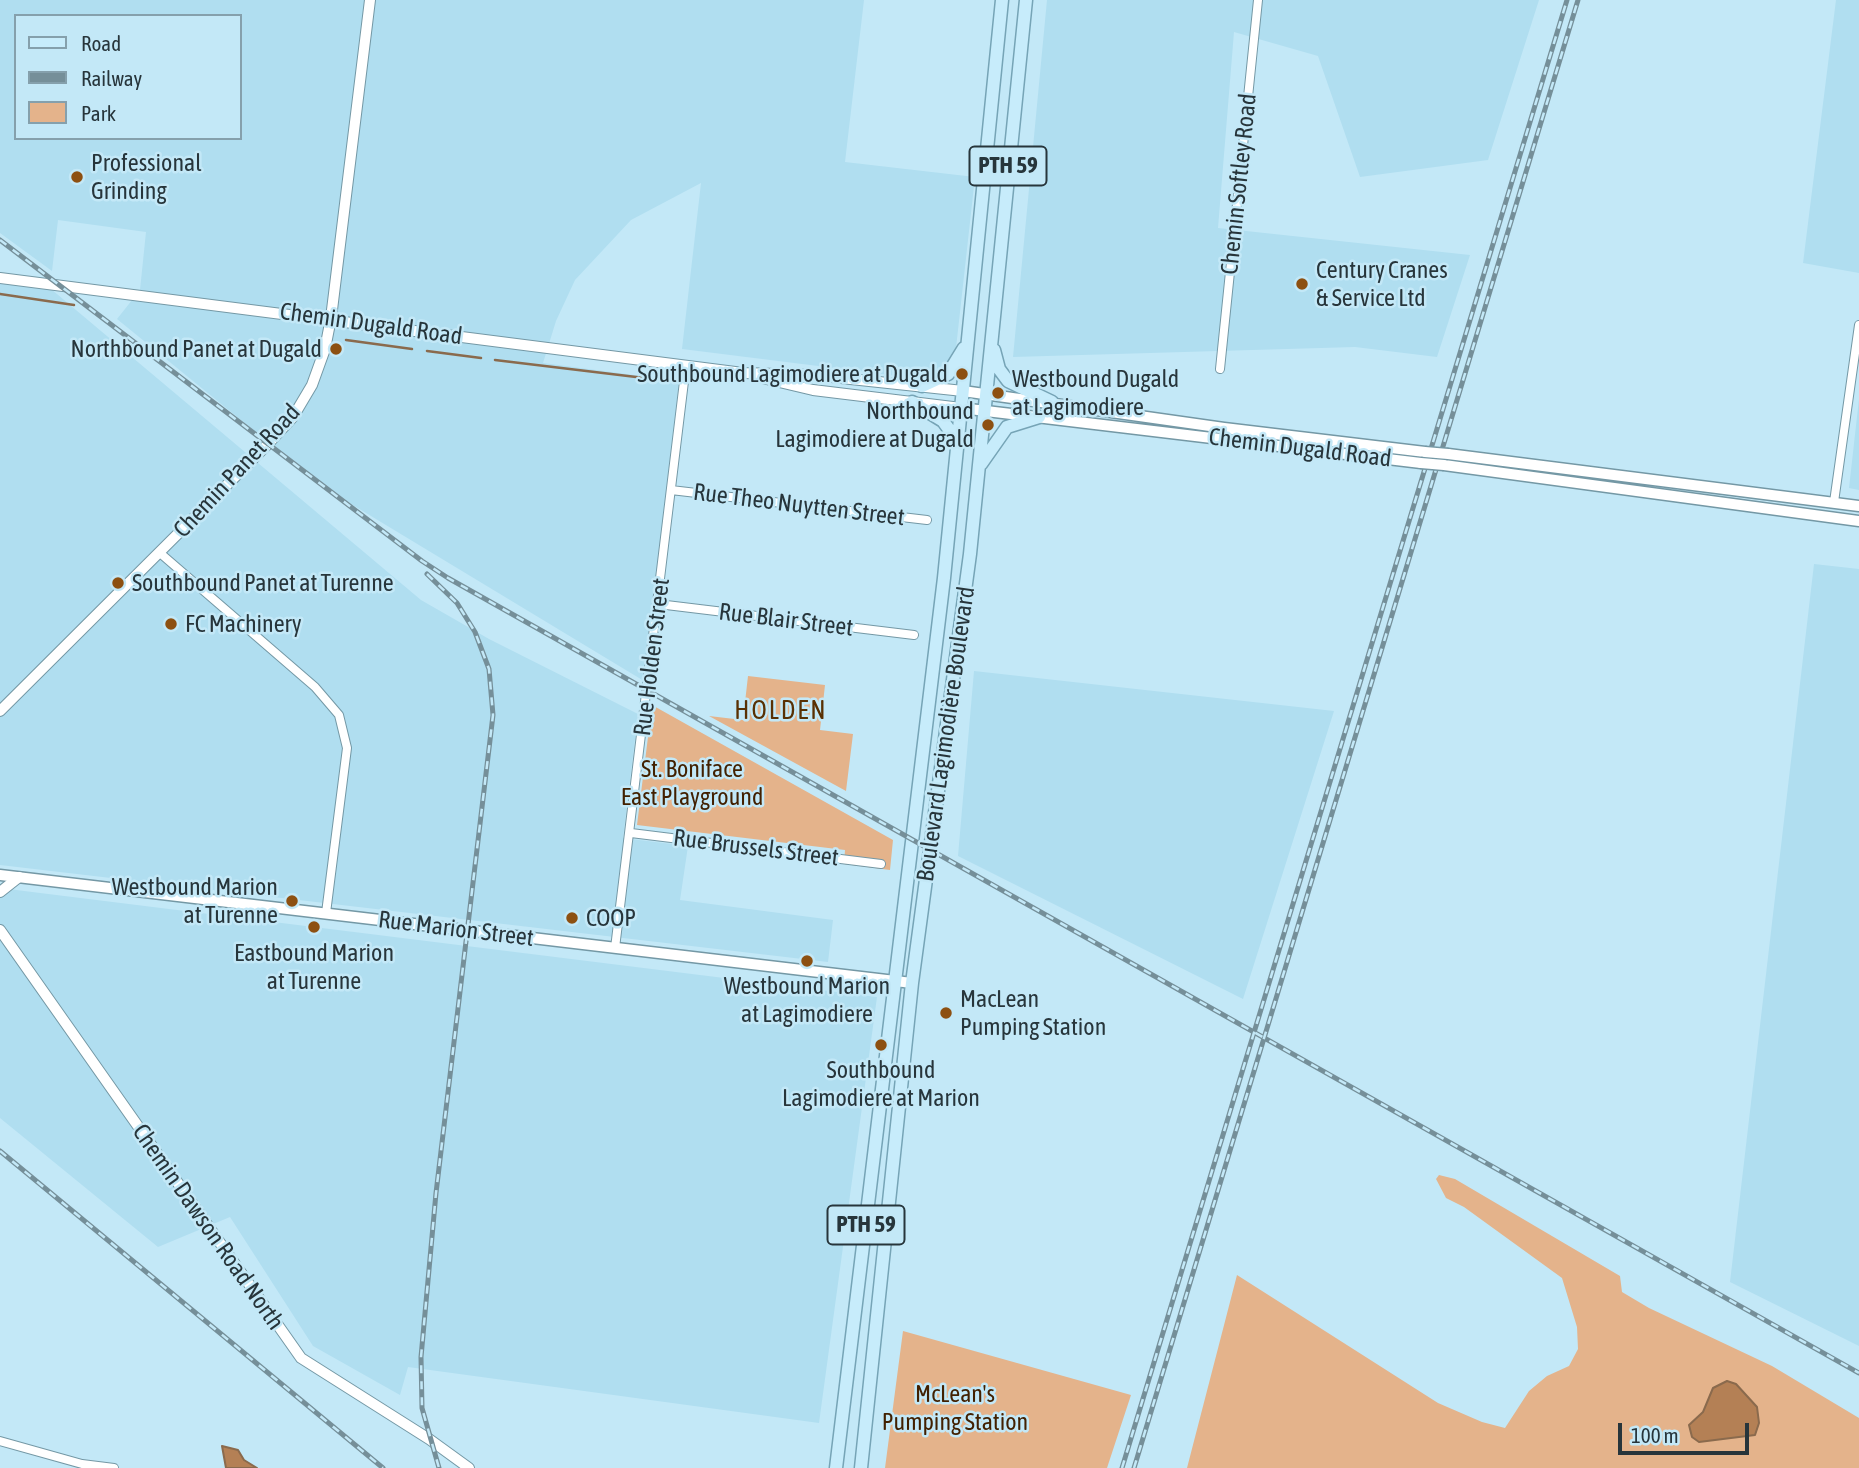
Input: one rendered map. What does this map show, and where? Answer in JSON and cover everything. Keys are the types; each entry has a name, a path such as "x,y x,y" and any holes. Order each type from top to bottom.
{"main road":[{"name":"Boulevard Lagimodière Boulevard","path":"836,1468 958,442 1002,0"},
{"name":"Boulevard Lagimodière Boulevard","path":"861,1468 912,983 948,737 979,467 1026,0"},
{"path":"992,332 995,358 1004,377 1020,389 1052,402"},
{"path":"922,386 948,374 968,341"},
{"name":"Chemin Dugald Road","path":"963,391 1859,521"},
{"path":"912,402 943,421 958,442"},
{"name":"Chemin Dugald Road","path":"961,408 1423,457"},
{"path":"979,467 1007,428 1039,417"},
{"name":"Chemin Dugald Road","path":"1446,460 1859,506"},
{"name":"Rue Marion Street","path":"0,875 912,983"}],"street":[{"name":"Chemin Panet Road","path":"0,711 160,553 292,417 312,385 325,349 331,318 370,0"},
{"name":"Chemin Softley Road","path":"1220,369 1258,0"},
{"name":"Chemin Dugald Road","path":"0,278 686,365 743,373 813,390 961,408"},
{"path":"1834,502 1859,325"},
{"name":"Rue Holden Street","path":"615,948 686,365"},
{"name":"Chemin Dugald Road","path":"743,373 813,375 963,391"},
{"name":"Rue Theo Nuytten Street","path":"671,490 927,520"},
{"path":"160,553 315,687 339,715 347,748 326,913"},
{"name":"Rue Blair Street","path":"658,604 914,635"},
{"name":"Rue Brussels Street","path":"631,832 881,864"},
{"path":"0,892 19,877"},
{"name":"Chemin Dawson Road North","path":"0,930 301,1358 429,1439 469,1468"},
{"path":"0,1441 82,1464 114,1468"}],"shaded area":[{"path":"0,0 864,0 845,162 975,177 956,348 952,363 936,378 922,379 682,349 701,183 631,220 575,280 556,321 543,363 679,381 644,681 323,487 117,319 140,290 146,232 58,220 52,271 0,233"},
{"path":"1047,0 1539,0 1488,160 1360,177 1318,56 1234,32 1218,228 1470,255 1437,357 1355,347 1013,357"},
{"path":"1836,0 1859,0 1859,273 1803,263"},
{"path":"0,283 51,289 421,600 489,639 638,714 623,838 688,846 680,900 833,920 828,962 0,865"},
{"path":"1859,399 1859,490 1849,488"},
{"path":"1814,564 1859,569 1859,1346 1730,1282"},
{"path":"974,671 1334,711 1243,999 958,856"},
{"path":"0,888 877,997 819,1423 408,1367 400,1395 313,1346 230,1217 158,1247 0,1118"},
{"path":"1727,1381 1736,1384 1757,1407 1759,1423 1755,1435 1699,1442 1692,1437 1689,1425 1703,1412 1713,1388"},
{"path":"222,1446 238,1450 244,1460 257,1468 226,1468"}],"green space":[{"path":"748,676 825,685 820,730 853,734 846,791 709,716 743,720"},
{"name":"St. Boniface East Playground","path":"652,705 893,840 890,870 844,864 845,850 637,825"},
{"path":"1439,1175 1455,1179 1620,1276 1622,1292 1649,1308 1772,1366 1859,1418 1859,1468 1187,1468 1237,1275 1438,1403 1482,1422 1505,1428 1529,1391 1547,1376 1569,1366 1578,1349 1577,1327 1562,1278 1464,1207 1446,1198 1436,1179"},
{"name":"McLean's Pumping Station","path":"903,1331 1131,1395 1107,1468 885,1468"}],"waterway":[{"path":"0,294 74,305"},
{"path":"346,340 412,349"},
{"path":"427,351 481,358"},
{"path":"495,360 661,380"}],"railway":[{"path":"1122,1468 1567,0"},
{"path":"1134,1468 1578,0"},
{"path":"0,240 448,578 1859,1373"},
{"path":"427,574 457,603 475,632 489,669 493,715 436,1193 421,1357 422,1408 439,1468"},
{"path":"0,1151 383,1468"}],"place":[{"name":"Professional Grinding","path":"77,177"},
{"name":"Century Cranes & Service Ltd","path":"1302,284"},
{"name":"Northbound Panet at Dugald","path":"336,349"},
{"name":"Southbound Lagimodiere at Dugald","path":"962,374"},
{"name":"Westbound Dugald at Lagimodiere","path":"998,393"},
{"name":"Northbound Lagimodiere at Dugald","path":"988,425"},
{"name":"Southbound Panet at Turenne","path":"118,583"},
{"name":"FC Machinery","path":"171,624"},
{"name":"Westbound Marion at Turenne","path":"292,901"},
{"name":"COOP","path":"572,918"},
{"name":"Eastbound Marion at Turenne","path":"314,927"},
{"name":"Westbound Marion at Lagimodiere","path":"807,961"},
{"name":"MacLean Pumping Station","path":"946,1013"},
{"name":"Southbound Lagimodiere at Marion","path":"881,1045"}],"district":[{"name":"HOLDEN","path":"781,711"}]}
